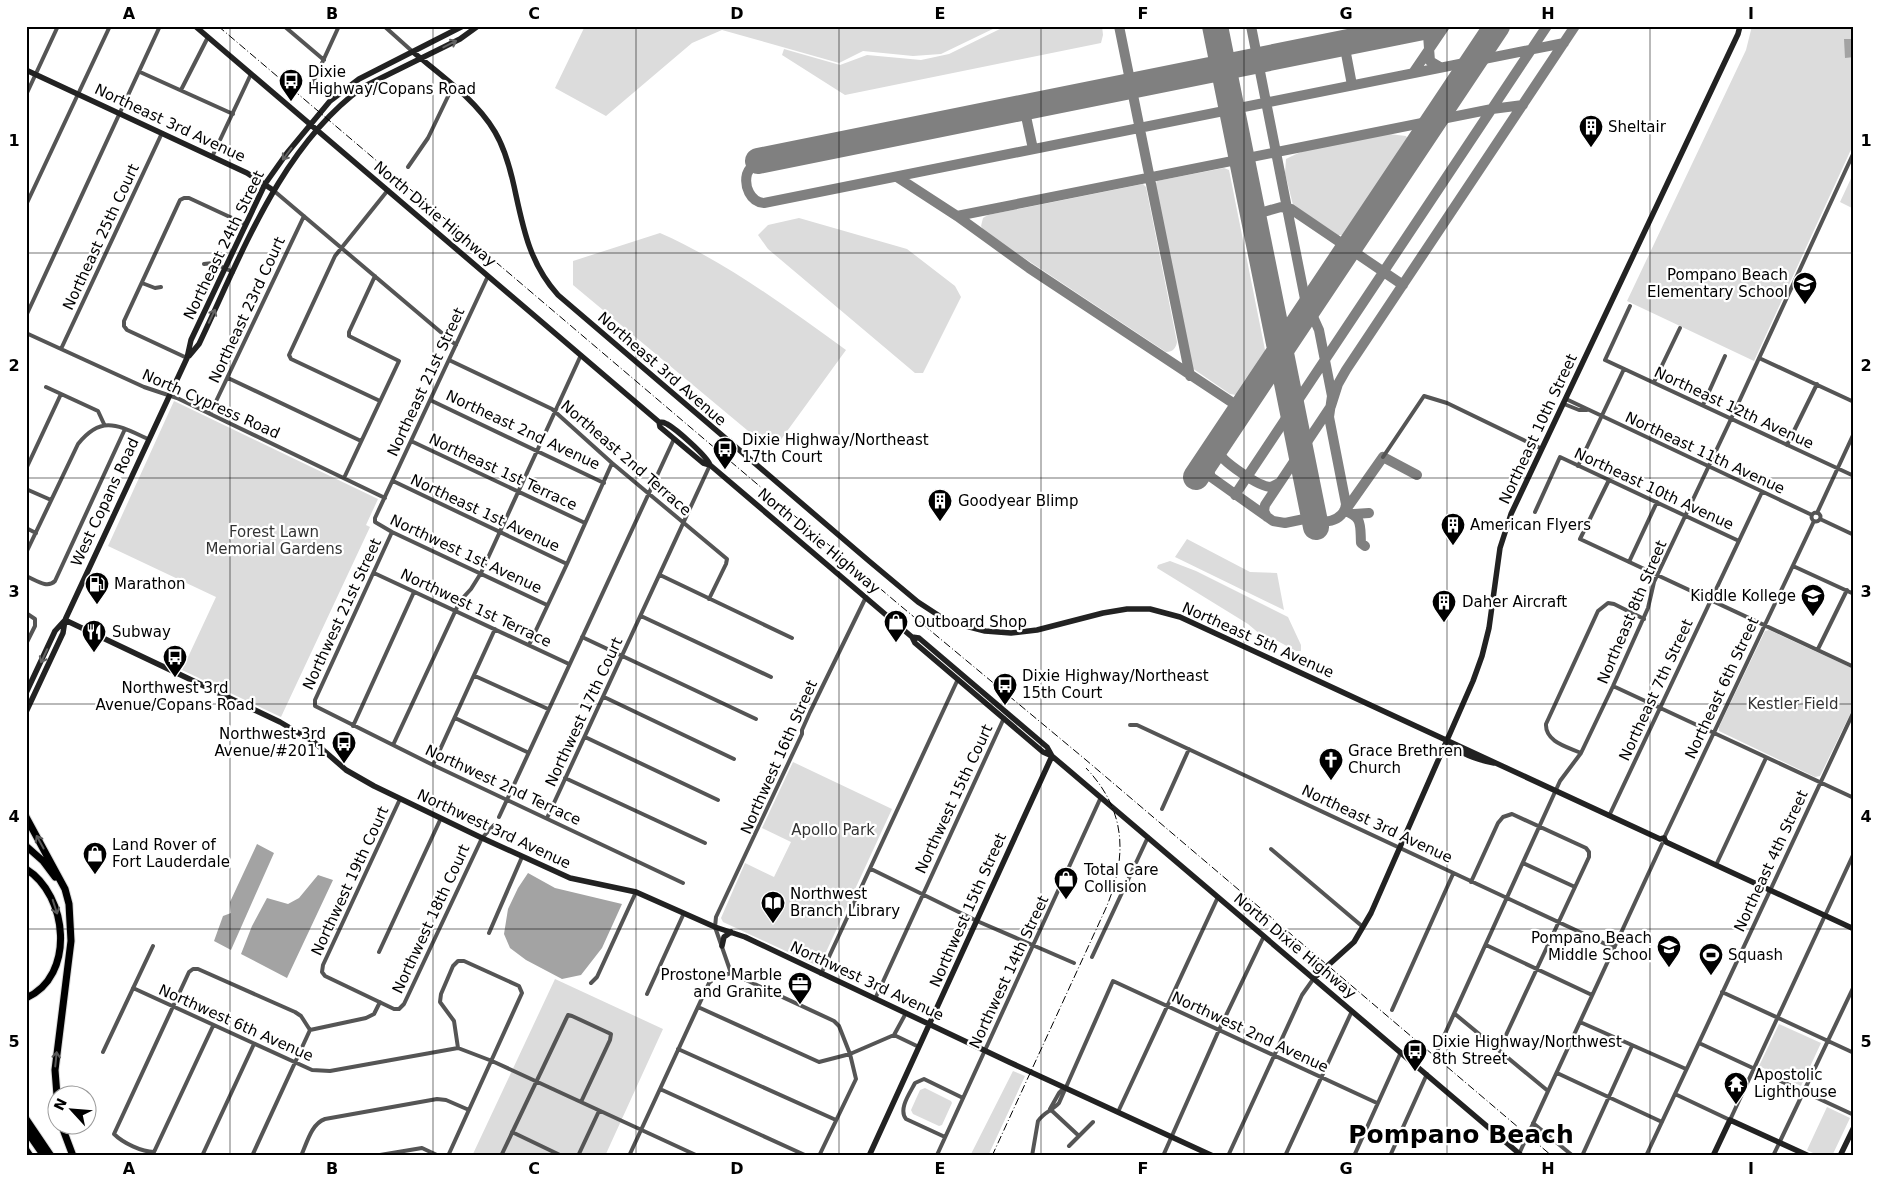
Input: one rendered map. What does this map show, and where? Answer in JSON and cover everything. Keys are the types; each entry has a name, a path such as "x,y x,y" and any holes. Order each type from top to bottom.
{"highway":[{"path":"26,817 65,889 71,919 71,948 55,1063 55,1084"},
{"path":"26,846 47,867 60,885 71,919"},
{"path":"26,869 39,878 50,894 58,916 60,939 59,956 51,977 39,990 26,998"},
{"path":"26,1119 51,1156"},
{"path":"26,1130 44,1156"},
{"path":"65,1134 73,1156"},
{"path":"26,1150 30,1156"}],"street":[{"path":"26,95 58,26"},
{"path":"26,205 110,26"},
{"path":"26,316 160,26"},
{"name":"North Dixie Highway","path":"195,26 659,422 660,427 674,439 703,463 710,465 866,597 912,637 916,644 1043,752 1052,756 1101,797 1520,1155"},
{"path":"284,26 324,60"},
{"path":"311,87 339,26"},
{"path":"384,26 453,86 428,138 408,167"},
{"name":"Northeast 24th Street","path":"169,395 187,358 191,340 265,184 287,153 343,90 358,78 463,26"},
{"name":"Northeast 24th Street","path":"187,358 199,344 273,190 339,107 363,87 460,39 478,26"},
{"name":"Northeast 10th Street","path":"1314,978 1354,942 1364,928 1400,848 1473,681 1482,656 1489,628 1500,548 1511,514 1738,34 1740,26"},
{"path":"181,90 208,37"},
{"name":"Northeast 3rd Avenue","path":"26,70 247,173 265,184 456,345"},
{"path":"140,72 233,114"},
{"path":"212,157 251,74"},
{"name":"Northeast 3rd Avenue","path":"453,86 484,116 501,144 508,161 528,245 535,264 547,283 558,295 869,561 935,614"},
{"name":"Northeast 25th Court","path":"61,349 162,133"},
{"name":"Northeast 8th Street","path":"1438,1049 1562,778 1581,753 1613,686 1644,619 1657,575 1854,152"},
{"path":"380,400 291,358 289,355 335,256 388,190"},
{"path":"187,358 127,330 124,326 124,321 180,200 189,198 246,224"},
{"name":"Northeast 23rd Court","path":"210,414 304,216"},
{"path":"204,264 213,263 233,272"},
{"path":"344,478 399,361 349,336 349,332 374,276"},
{"name":"Northeast 21st Street","path":"385,498 488,276"},
{"path":"142,283 155,288 161,288"},
{"name":"Northeast 12th Avenue","path":"1630,306 1605,360 1854,476"},
{"path":"1654,382 1680,328"},
{"name":"North Cypress Road","path":"26,333 144,387 169,395 385,498"},
{"path":"392,745 460,601 481,574 581,355"},
{"path":"1703,405 1725,356"},
{"path":"1759,358 1854,402"},
{"name":"Northeast 2nd Terrace","path":"449,360 552,409 612,463 727,559 709,599"},
{"path":"1578,466 1624,369"},
{"path":"228,378 361,441"},
{"path":"1787,445 1816,384"},
{"path":"46,387 98,411 104,424"},
{"path":"26,468 61,394"},
{"name":"West Copans Road","path":"26,694 56,631 64,620 169,395"},
{"path":"1383,456 1424,396 1447,403 1542,449"},
{"name":"Northeast 2nd Avenue","path":"430,400 604,483"},
{"name":"Northeast 11th Avenue","path":"1565,402 1579,410 1589,411 1812,515"},
{"name":"North Dixie Highway","path":"659,422 665,422 708,459 710,465"},
{"path":"26,553 78,444 86,433 104,424 113,424 148,439"},
{"path":"26,576 47,585 56,581 125,429"},
{"path":"1820,519 1818,513 1854,433"},
{"path":"499,817 674,439"},
{"name":"Northeast 1st Terrace","path":"411,441 586,523"},
{"name":"Northeast 10th Avenue","path":"1535,512 1560,457 1739,541"},
{"path":"528,645 586,523 612,463"},
{"name":"Northwest 17th Court","path":"546,818 604,697 710,465"},
{"path":"1608,480 1580,539 1854,667"},
{"name":"Northeast 1st Avenue","path":"393,481 567,564"},
{"path":"26,489 51,500"},
{"name":"Northeast 7th Street","path":"1609,816 1762,492"},
{"name":"Northwest 21st Street","path":"375,522 375,518 385,498"},
{"path":"1629,562 1657,502"},
{"path":"1818,513 1812,515 1814,521 1820,519 1854,535"},
{"name":"Northeast 6th Street","path":"1520,1155 1663,841 1814,521"},
{"name":"Northwest 1st Avenue","path":"375,522 392,532 547,605"},
{"path":"26,528 36,533"},
{"name":"Northwest 21st Street","path":"315,706 315,700 392,532"},
{"path":"1792,566 1854,594"},
{"name":"Northwest 1st Terrace","path":"374,573 569,664"},
{"path":"660,575 792,638"},
{"path":"1818,649 1847,590"},
{"path":"352,726 414,592"},
{"name":"Northwest 16th Street","path":"715,927 716,916 740,870 802,734 806,721 866,597"},
{"path":"1581,753 1549,737 1545,730 1546,724 1598,611 1608,603 1644,619"},
{"name":"Northeast 5th Avenue","path":"935,614 958,624 985,631 1012,633 1037,630 1102,613 1127,610 1150,609 1179,616 1854,929"},
{"path":"26,613 35,619 35,626 26,644"},
{"path":"641,616 771,677"},
{"name":"West Copans Road","path":"26,712 62,633 64,620"},
{"name":"Northwest 3rd Avenue","path":"64,620 280,722 314,742 346,770 374,786 522,857 570,878 636,892 715,927 731,932 1213,1156"},
{"path":"433,765 495,629"},
{"path":"582,637 756,719"},
{"name":"North Dixie Highway","path":"912,637 919,638 1018,722 1047,747 1052,756"},
{"path":"474,676 548,709"},
{"path":"821,974 958,679"},
{"path":"1613,686 1854,798"},
{"path":"604,697 734,758"},
{"name":"Northwest 2nd Terrace","path":"315,706 433,765 683,883"},
{"name":"Northeast 4th Street","path":"1646,1156 1854,711"},
{"path":"455,718 528,752"},
{"name":"Northwest 15th Court","path":"875,999 1004,718"},
{"name":"Northeast 3rd Avenue","path":"1130,725 1137,725 1614,948"},
{"path":"584,737 718,800"},
{"path":"1162,809 1189,749"},
{"name":"Northwest 15th Street","path":"869,1156 1052,756"},
{"path":"1716,865 1766,758"},
{"path":"565,778 705,843"},
{"name":"Northwest 14th Street","path":"937,1155 1101,797"},
{"name":"Northwest 19th Court","path":"380,1002 325,976 322,972 323,965 400,799"},
{"path":"1471,882 1498,822 1503,817 1512,814 1586,848 1589,852 1589,857 1499,1050"},
{"path":"379,952 441,818"},
{"name":"Northwest 18th Court","path":"380,1002 394,1009 399,1009 404,1004 482,838 494,825"},
{"path":"1092,957 1148,838"},
{"path":"1271,850 1364,928"},
{"path":"1713,1156 1854,852"},
{"path":"489,933 522,857"},
{"path":"1523,863 1575,887"},
{"path":"871,869 977,921 1074,963"},
{"path":"1392,1010 1453,874"},
{"path":"591,983 597,977 636,892"},
{"path":"1118,1112 1218,896"},
{"path":"647,994 684,913"},
{"path":"715,927 731,973"},
{"path":"722,946 724,938 731,932"},
{"path":"1163,1156 1219,1030 1264,936"},
{"path":"1486,945 1592,995"},
{"path":"103,1052 153,946"},
{"path":"448,1156 492,1061 522,993 519,986 464,961 458,961 453,966 440,994 440,1002 454,1021 458,1048 492,1061 698,1156"},
{"path":"213,1026 154,1152 148,1152 118,1139 114,1134 189,972 193,969 198,969 295,1012 301,1016 310,1030"},
{"path":"629,1156 709,983 715,978 731,973 834,1021 839,1026 850,1054 856,1079 819,1156"},
{"path":"1228,1156 1273,1055 1302,995 1314,978"},
{"name":"Northwest 2nd Avenue","path":"1065,1088 1113,981 1377,1103"},
{"path":"1773,1156 1854,986"},
{"name":"Northwest 6th Avenue","path":"133,988 312,1070 330,1071 458,1048"},
{"path":"1722,992 1854,1053"},
{"path":"310,1030 366,1018 374,1014 380,1002"},
{"path":"698,1007 819,1062 850,1054 894,1036 906,1013"},
{"path":"1285,1156 1352,1011"},
{"path":"1455,1014 1548,1091"},
{"path":"501,1156 568,1016 611,1034 581,1102"},
{"path":"1580,1022 1686,1069"},
{"path":"252,1156 310,1030"},
{"path":"894,1036 919,1046"},
{"path":"1699,1043 1854,1115"},
{"path":"202,1156 254,1044"},
{"path":"1582,1156 1632,1046"},
{"path":"678,1049 836,1120"},
{"path":"1354,1156 1401,1052"},
{"path":"1557,1073 1662,1122"},
{"path":"1390,1156 1427,1074"},
{"path":"945,1137 906,1119 902,1115 902,1110 915,1083 924,1079 963,1098"},
{"path":"660,1088 807,1156"},
{"path":"1032,1156 1038,1121 1050,1109 1056,1107 1065,1088"},
{"path":"1675,1094 1809,1156"},
{"path":"301,1156 314,1126 319,1121 437,1099 446,1100 469,1110"},
{"path":"1050,1109 1079,1136"},
{"path":"578,1156 599,1111"},
{"path":"1069,1146 1093,1122"},
{"path":"1533,1123 1573,1156"},
{"path":"1840,1156 1854,1127"},
{"path":"512,1132 562,1156"},
{"path":"374,1156 422,1148 439,1156"}],"green space":[{"path":"585,26 999,26 941,54 913,56 863,51 839,63 722,30 692,43 606,116 555,88"},
{"path":"1006,26 1102,26 1103,35 1101,43 845,95 782,55 784,49 840,65 867,55 921,60 949,54"},
{"path":"1752,26 1854,26 1854,143 1754,361 1627,301 1746,50"},
{"path":"1389,134 1406,136 1409,141 1345,235 1338,235 1293,205 1285,173 1286,159 1310,149"},
{"path":"1224,168 1229,170 1266,355 1241,393 1236,395 1230,394 1192,368 1155,186 1157,181"},
{"path":"1854,172 1854,209 1840,202"},
{"path":"1143,184 1146,187 1177,342 1174,349 1168,352 985,232 981,226 983,218 988,215"},
{"path":"799,218 907,249 955,286 961,297 923,373 915,373 768,249 758,235 768,225"},
{"path":"660,233 733,272 846,350 777,445 759,440 573,285 573,261"},
{"name":"Forest Lawn Memorial Gardens","path":"174,401 378,499 366,525 370,527 281,717 182,670 216,597 108,546"},
{"path":"1187,539 1250,572 1277,573 1284,610 1175,557"},
{"path":"1170,561 1196,571 1288,617 1301,645 1301,651 1296,651 1272,638 1261,635 1248,624 1157,568 1158,565"},
{"name":"Kestler Field","path":"1769,630 1854,669 1854,706 1820,776 1815,777 1719,731 1719,727 1765,631"},
{"name":"Apollo Park","path":"793,762 892,809 818,966 723,922 721,918 745,863 774,877 791,842 762,828"},
{"path":"555,979 663,1029 605,1156 472,1156"},
{"path":"1779,1024 1821,1043 1801,1086 1759,1066"},
{"path":"1013,1071 1025,1076 988,1156 970,1156"},
{"path":"925,1088 952,1103 942,1125 939,1126 913,1114 911,1110 920,1090"},
{"path":"1827,1107 1850,1118 1832,1156 1819,1156 1807,1150"}],"shaded area":[{"path":"1844,39 1854,39 1854,57 1845,58"},
{"path":"257,844 274,853 231,950 214,941 223,916 231,913 230,902"},
{"path":"528,873 555,888 622,904 602,948 581,975 562,979 526,960 510,948 504,934 508,909"},
{"path":"318,875 333,880 287,978 241,954 252,926 267,898 288,904 299,898"}],"taxiway":[{"path":"1119,26 1190,376"},
{"path":"1251,26 1305,299 1319,330 1332,396 1329,417 1346,504 1345,510 1341,515 1331,521 1320,520 1315,517 1312,511"},
{"path":"1413,73 1445,26"},
{"path":"1235,495 1547,26"},
{"path":"1267,517 1264,511 1265,505 1331,406 1338,384 1346,370 1575,26"},
{"path":"1417,29 1428,35 1430,61 1440,67"},
{"path":"1344,43 1352,85"},
{"path":"758,161 748,172 746,183 752,197 764,203 1564,43"},
{"path":"957,216 1492,109 1523,105"},
{"path":"1024,107 1033,149"},
{"path":"897,177 957,216 1029,268 1242,409"},
{"path":"1253,215 1281,207 1291,209 1403,285"},
{"path":"1219,444 1217,450 1220,455 1241,473 1265,486 1271,487 1279,483"},
{"path":"1211,455 1208,468 1211,477 1273,521 1285,523 1314,517"},
{"path":"1365,546 1361,543 1358,519 1345,511 1383,457 1417,475"},
{"path":"1354,514 1369,513"}],"runway":[{"path":"1215,26 1316,527"},
{"path":"758,161 1428,26"},
{"path":"1196,477 1497,26"}],"railway":[{"path":"218,26 1552,1156"},
{"path":"992,1156 1106,908 1118,870 1120,852 1116,817 1109,800 1086,768"}],"place":[{"name":"Dixie Highway/Copans Road","path":"291,102"},
{"name":"Sheltair","path":"1591,148"},
{"name":"Pompano Beach Elementary School","path":"1805,305"},
{"name":"Dixie Highway/Northeast 17th Court","path":"725,470"},
{"name":"Goodyear Blimp","path":"940,522"},
{"name":"American Flyers","path":"1453,546"},
{"name":"Marathon","path":"97,605"},
{"name":"Kiddle Kollege","path":"1813,617"},
{"name":"Daher Aircraft","path":"1444,623"},
{"name":"Outboard Shop","path":"896,643"},
{"name":"Subway","path":"94,653"},
{"name":"Northwest 3rd Avenue/Copans Road","path":"175,678"},
{"name":"Dixie Highway/Northeast 15th Court","path":"1005,706"},
{"name":"Northwest 3rd Avenue/#2011","path":"344,764"},
{"name":"Grace Brethren Church","path":"1331,781"},
{"name":"Land Rover of Fort Lauderdale","path":"95,875"},
{"name":"Total Care Collision","path":"1066,900"},
{"name":"Northwest Branch Library","path":"773,924"},
{"name":"Pompano Beach Middle School","path":"1669,968"},
{"name":"Squash","path":"1711,976"},
{"name":"Prostone Marble and Granite","path":"800,1005"},
{"name":"Dixie Highway/Northwest 8th Street","path":"1415,1072"},
{"name":"Apostolic Lighthouse","path":"1736,1105"}],"district":[{"name":"Pompano Beach","path":"1461,1134"}]}
